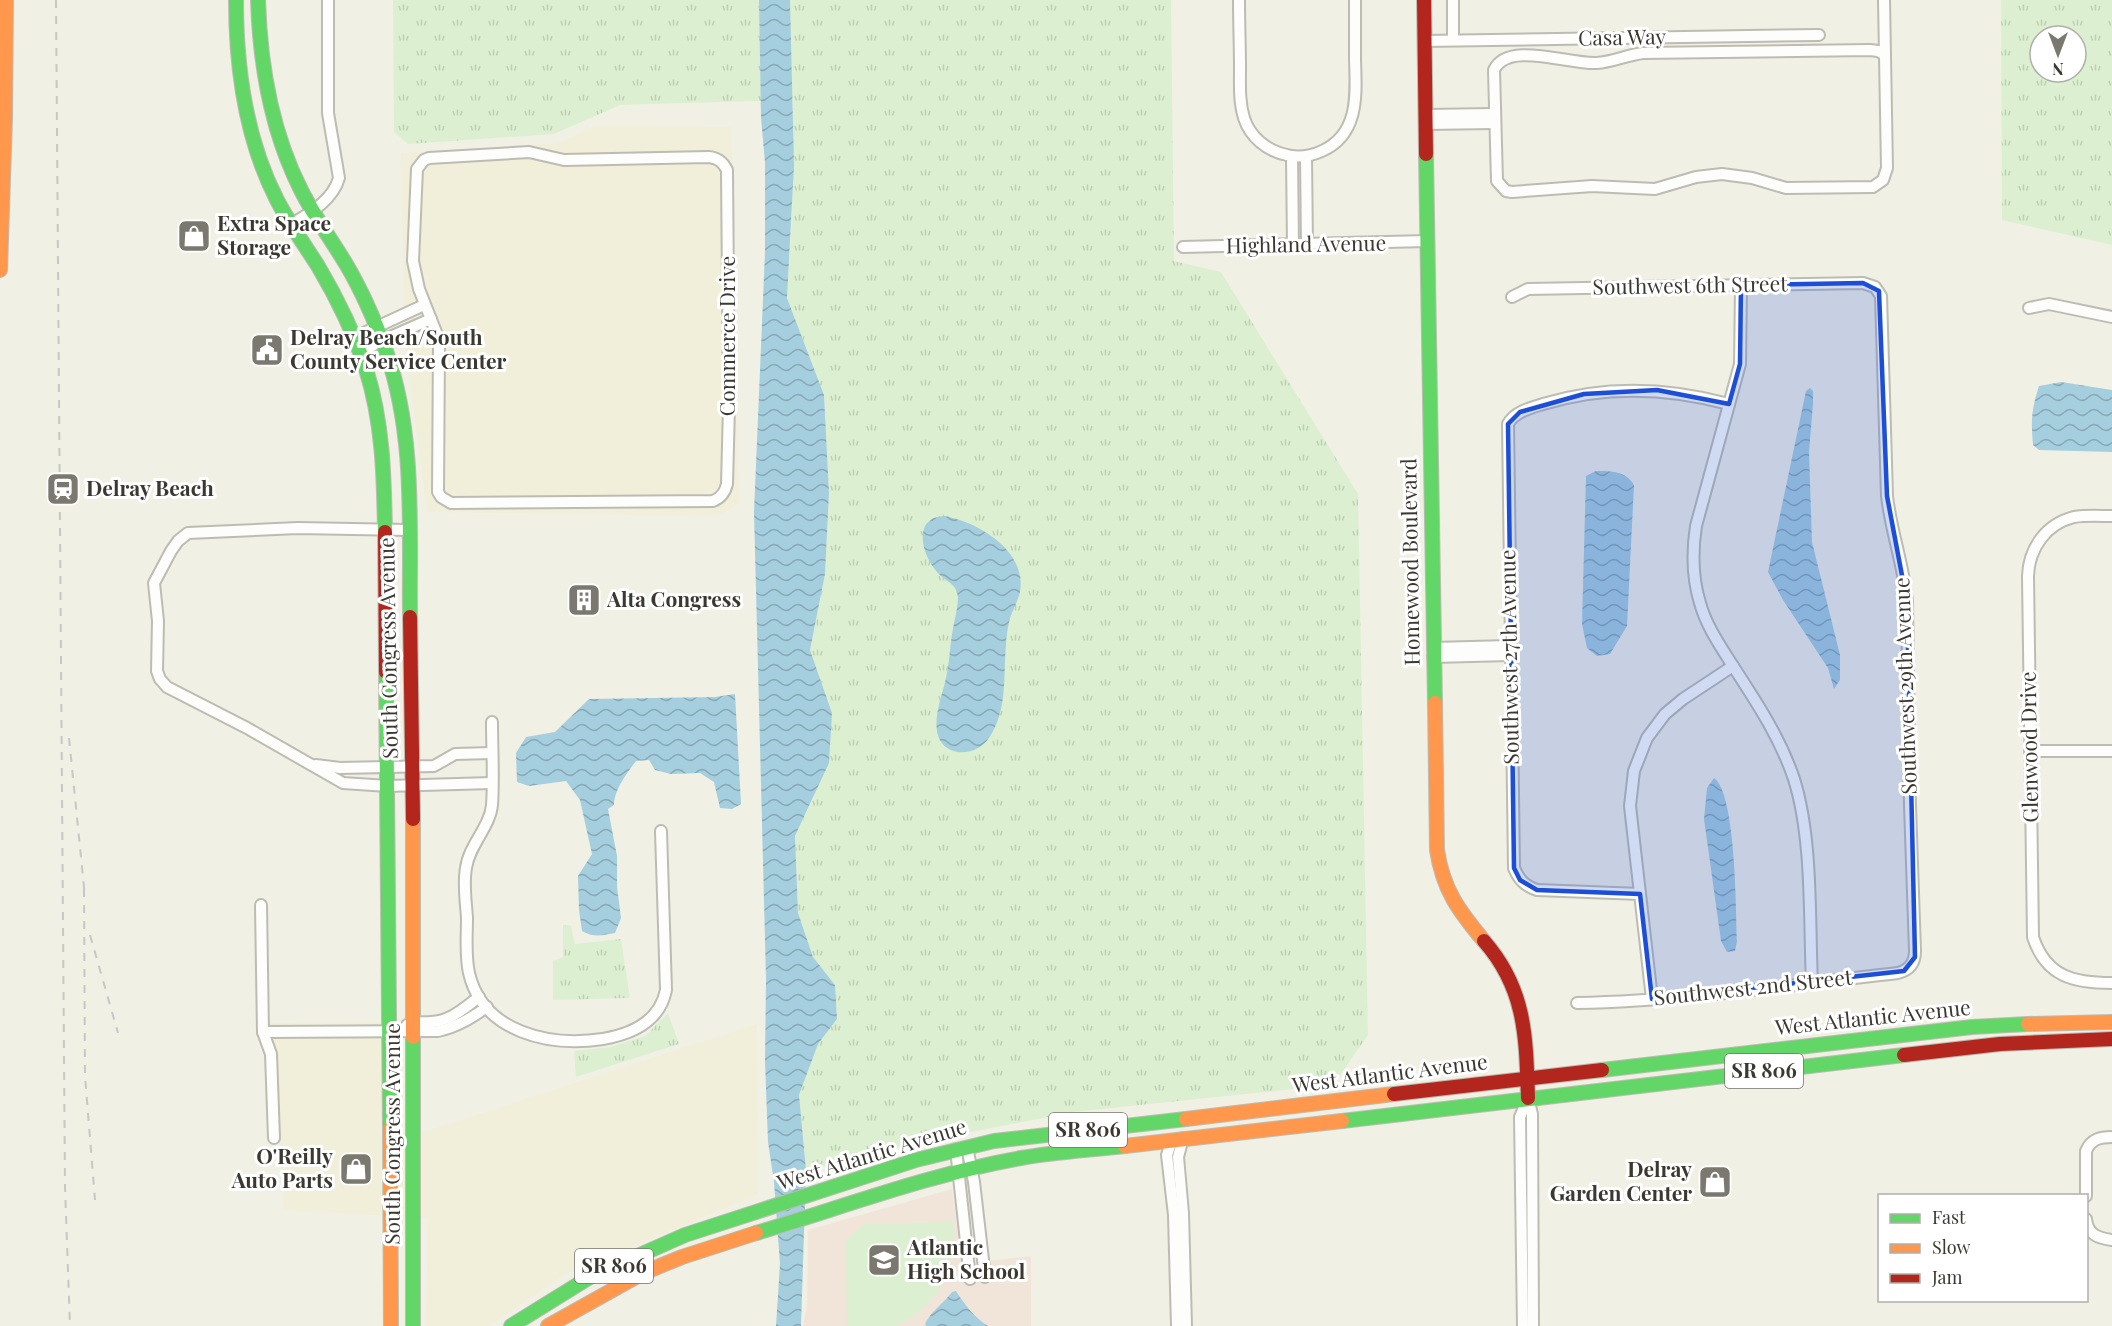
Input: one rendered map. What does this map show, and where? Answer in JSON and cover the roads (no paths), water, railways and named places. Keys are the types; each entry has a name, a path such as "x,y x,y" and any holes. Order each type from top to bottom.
{"main road":[{"path":"0,270 5,141 6,0"},
{"name":"South Congress Avenue","path":"236,0 237,56 244,100 255,141 272,188 355,337 380,426 388,767 391,1326"},
{"name":"South Congress Avenue","path":"258,0 266,93 295,177 312,211 346,266 376,326 395,380 403,425 408,477 413,783 413,1326"},
{"name":"Homewood Boulevard","path":"1424,0 1437,849 1439,865 1450,896 1493,951 1511,979 1523,1016 1526,1036 1528,1098"},
{"name":"West Atlantic Avenue","path":"511,1326 590,1277 685,1235 916,1160 994,1141 2014,1024 2112,1022"},
{"name":"West Atlantic Avenue","path":"548,1326 624,1283 692,1254 887,1191 1021,1158 2000,1044 2112,1038"},
{"path":"1800,1047 1802,1067"},
{"path":"1177,1139 1181,1129 1209,1116"},
{"path":"392,1182 405,1203 414,1207"}],"street":[{"path":"292,224 312,211 334,190 339,178 328,113 328,0"},
{"path":"1239,0 1240,96 1244,117 1259,141 1272,150 1299,156 1325,149 1336,142 1353,117 1356,95 1355,0"},
{"path":"1453,0 1453,40"},
{"path":"1884,0 1885,56 1887,168 1883,180 1873,187 1786,188 1722,174 1696,177 1669,186 1648,189 1592,186 1512,192 1500,186 1495,175 1494,70 1499,62 1507,57 1533,56 1597,63 1643,53 1665,52 1870,50 1878,51 1885,56"},
{"name":"Casa Way","path":"1424,41 1819,34"},
{"path":"1426,120 1494,119"},
{"name":"Commerce Drive","path":"529,152 564,160 709,157 720,160 727,170 729,302 727,484 723,495 713,501 451,503 445,501 437,486 440,351 438,338 424,305 413,261 416,175 417,169 424,160 529,152"},
{"path":"1299,156 1307,246"},
{"path":"1293,246 1299,156"},
{"name":"Highland Avenue","path":"1183,247 1307,246 1428,241"},
{"name":"Southwest 6th Street","path":"1512,297 1528,289 1869,284"},
{"name":"Southwest 29th Avenue","path":"1869,284 1875,287 1881,297 1887,496 1908,602 1910,805 1915,951"},
{"path":"1741,285 1740,364 1696,526 1693,552 1695,582 1702,610 1713,634 1778,740 1798,796 1806,843 1812,983"},
{"path":"2029,308 2049,304 2112,317"},
{"path":"355,337 424,305"},
{"path":"360,353 431,319"},
{"name":"Southwest 27th Avenue","path":"1640,894 1531,888 1520,880 1513,862 1508,424 1520,412 1561,399 1609,390 1657,390 1705,398 1729,405"},
{"name":"Glenwood Drive","path":"2112,516 2081,516 2056,525 2041,539 2029,562 2028,576 2032,930 2046,961 2061,974 2080,982 2112,983"},
{"path":"408,530 298,528 193,531 178,542 154,583 158,621 157,671 167,687 343,783 388,786 413,783 492,783"},
{"path":"1433,652 1510,651"},
{"path":"1652,999 1630,806 1634,771 1653,728 1673,706 1733,666"},
{"path":"492,722 492,807 466,868 467,954 469,973 479,997 487,1007 511,1027 533,1037 560,1042 586,1041 608,1038 641,1027 654,1016 662,1005 666,990 661,831"},
{"path":"2030,751 2112,751"},
{"path":"311,765 340,768 434,766 456,754 492,753"},
{"path":"261,905 264,1032 271,1054 274,1138"},
{"name":"Southwest 2nd Street","path":"1577,1003 1652,999 1904,971 1913,963 1915,951"},
{"path":"264,1032 390,1031 446,1020 479,997"},
{"path":"414,1027 450,1029 487,1007"},
{"path":"1523,1326 1520,1117 1528,1098"},
{"path":"1528,1098 1532,1114 1533,1326"},
{"path":"2086,1194 2086,1151 2092,1141 2107,1137"},
{"path":"1177,1139 1167,1155 1174,1215 1177,1326"},
{"path":"1177,1139 1183,1213 1186,1326"},
{"path":"962,1148 985,1277"},
{"path":"966,1170 970,1279"},
{"path":"2088,1227 2095,1236 2112,1240"},
{"path":"685,1235 692,1254"}],"water":[{"path":"759,0 790,0 794,165 787,298 824,395 829,493 825,574 810,650 832,713 829,763 795,836 798,913 813,957 835,985 837,1019 818,1044 799,1095 806,1170 801,1326 776,1326 780,1264 774,1182 768,1142 765,1061 766,979 754,512 765,252 765,162 761,118"},
{"path":"2061,382 2112,390 2112,452 2039,450 2033,445 2032,416 2039,386"},
{"path":"1810,388 1813,391 1809,452 1812,542 1840,655 1840,680 1834,689 1828,668 1783,600 1768,572 1806,391"},
{"path":"1596,471 1622,474 1634,485 1627,626 1610,654 1597,656 1587,648 1582,624 1586,476"},
{"path":"944,516 972,525 998,541 1016,564 1020,577 1020,592 1010,618 1007,635 1002,704 999,716 989,738 983,745 968,752 952,750 945,746 940,740 936,724 946,680 958,597 954,587 932,565 925,552 923,537 926,524 933,518"},
{"path":"735,694 741,804 732,809 720,808 714,782 700,773 671,774 655,770 649,760 636,761 619,788 614,805 608,809 617,856 617,887 621,918 615,933 594,935 582,931 578,876 592,854 580,800 566,781 529,786 517,782 516,753 526,737 555,732 589,699 715,697"},
{"path":"1714,778 1721,788 1727,806 1735,880 1737,941 1735,951 1727,952 1721,941 1704,819 1707,788"},
{"path":"956,1291 978,1319 988,1326 926,1326 930,1315 952,1292"}],"railway":[{"path":"56,0 65,1187 70,1326"},
{"path":"69,738 85,897"},
{"path":"84,889 85,1076 95,1200"},
{"path":"90,935 118,1033"}],"place":[{"name":"Extra Space Storage","path":"194,236"},
{"name":"Delray Beach/South County Service Center","path":"267,350"},
{"name":"Delray Beach","path":"63,489"},
{"name":"Alta Congress","path":"584,600"},
{"name":"O'Reilly Auto Parts","path":"356,1169"},
{"name":"Delray Garden Center","path":"1715,1182"},
{"name":"Atlantic High School","path":"884,1260"}]}
